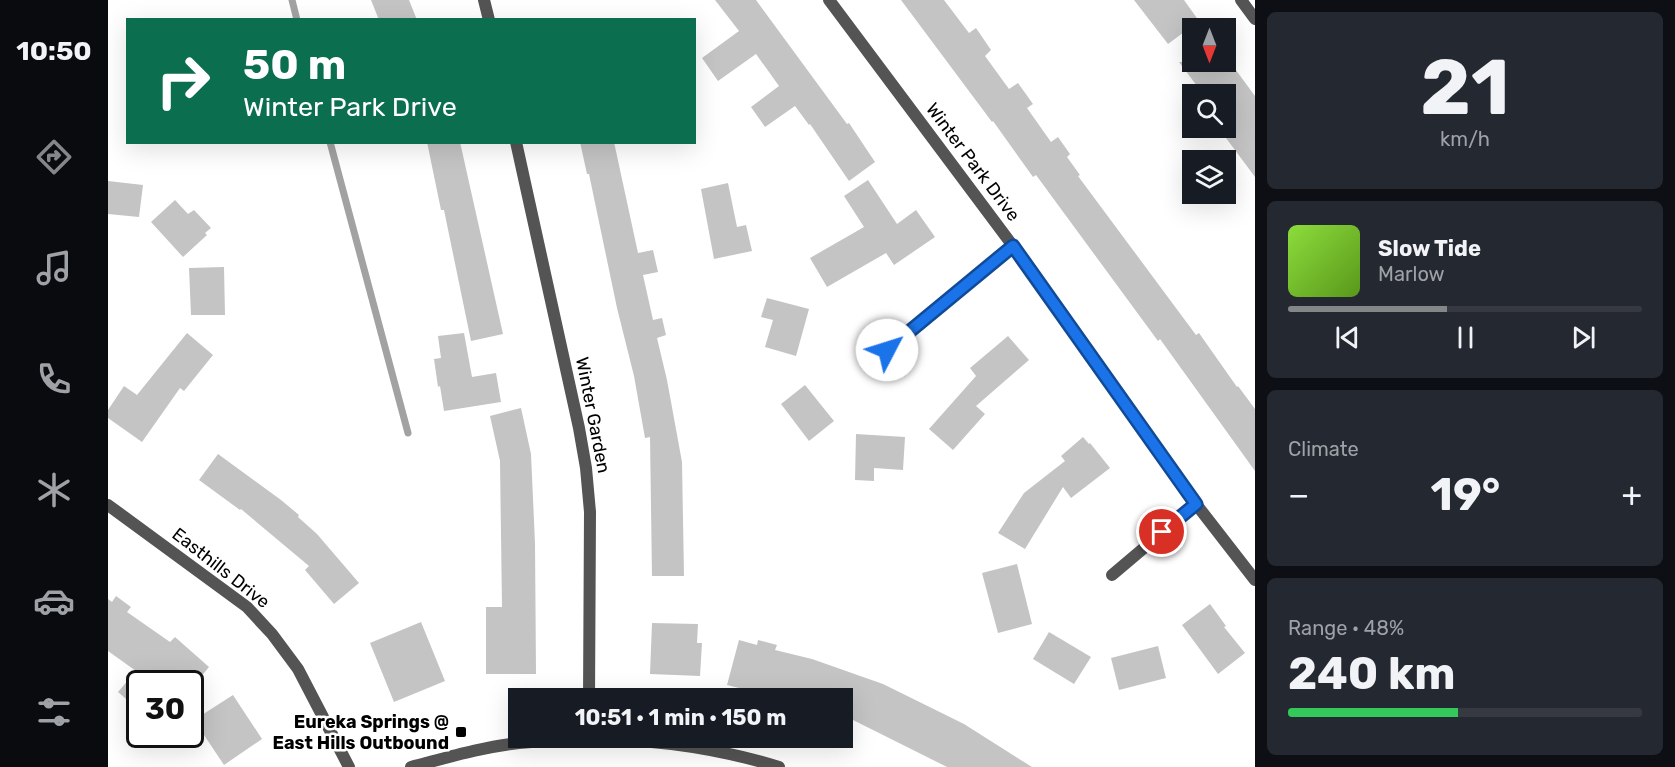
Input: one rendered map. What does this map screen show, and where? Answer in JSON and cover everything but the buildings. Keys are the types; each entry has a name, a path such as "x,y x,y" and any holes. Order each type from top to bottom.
{"street":[{"path":"484,0 488,18"},
{"name":"Winter Park Drive","path":"830,0 1013,246 1196,504 1255,580"},
{"path":"1241,0 1255,19"},
{"name":"Winter Garden","path":"516,144 586,468 590,512 589,688"},
{"path":"887,350 1013,246"},
{"path":"1112,575 1196,504"},
{"name":"Easthills Drive","path":"108,506 247,607 272,634 298,669 349,767"},
{"path":"411,767 466,753 508,746"},
{"path":"697,748 779,767"}],"waterway":[{"path":"292,0 296,18"},
{"path":"331,144 408,433"}],"place":[{"name":"Eureka Springs @ East Hills Outbound","path":"461,732"}],"route":[{"path":"887,350 1013,246 1196,504 1162,532"}]}
